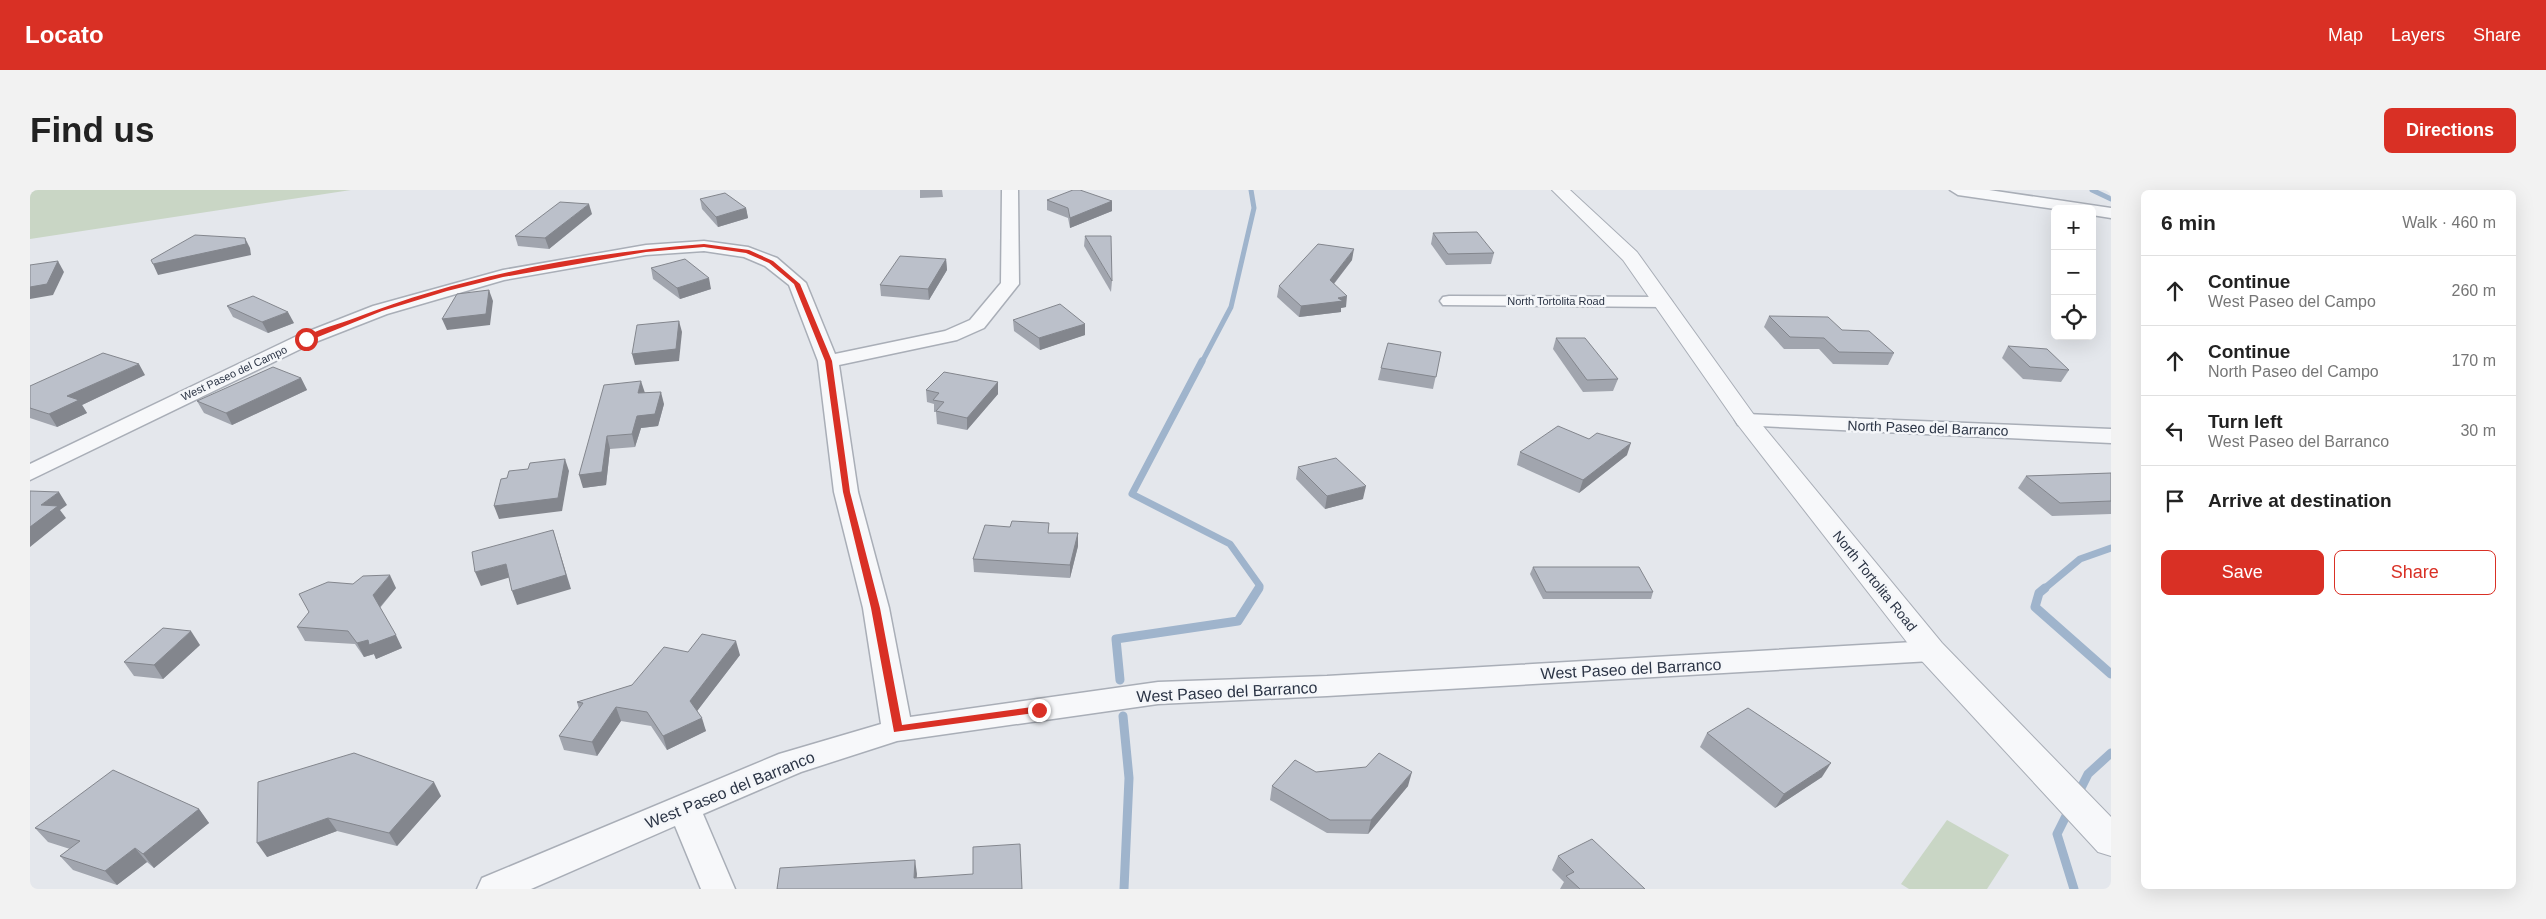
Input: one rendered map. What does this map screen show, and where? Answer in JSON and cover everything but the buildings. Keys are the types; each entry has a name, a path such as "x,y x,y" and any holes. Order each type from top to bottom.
{"street":[{"path":"828,361 950,336 977,324 1010,284 1010,190"},
{"name":"North Tortolita Road","path":"1560,190 1630,256 1746,420 1931,651 2111,842"},
{"path":"1958,190 2061,205"},
{"path":"2096,211 2111,213"},
{"name":"West Paseo del Campo","path":"30,473 288,347 380,310 446,290 503,276 646,250 704,246 748,252 771,262 797,284 828,361 846,492 876,608 897,730"},
{"name":"North Tortolita Road","path":"1449,301 1663,302"},
{"name":"North Paseo del Barranco","path":"1746,420 2111,436"},
{"name":"West Paseo del Barranco","path":"494,889 684,806 790,763 897,730 1158,693 1327,686 1931,651"},
{"path":"684,806 718,889"}],"green space":[{"path":"30,190 351,190 30,239"},
{"path":"1947,820 2009,855 1987,889 1909,889 1901,884"}],"waterway":[{"path":"1202,362 1231,307 1254,208 1251,190"},
{"path":"2092,190 2111,199"},
{"path":"1202,361 1132,494 1230,544 1260,586 1258,589"},
{"path":"2044,589 2080,559 2111,548"},
{"path":"1120,680 1116,639 1238,621 1259,588"},
{"path":"2045,588 2039,593 2035,607 2111,674"},
{"path":"1123,716 1129,778 1124,889"},
{"path":"2077,796 2088,774 2111,753"},
{"path":"2070,808 2057,834 2074,889"}],"route":[{"path":"306,339 380,310 446,290 503,276 646,250 704,246 748,252 771,262 797,284 828,361 846,492 876,608 897,730 1039,710"}]}
